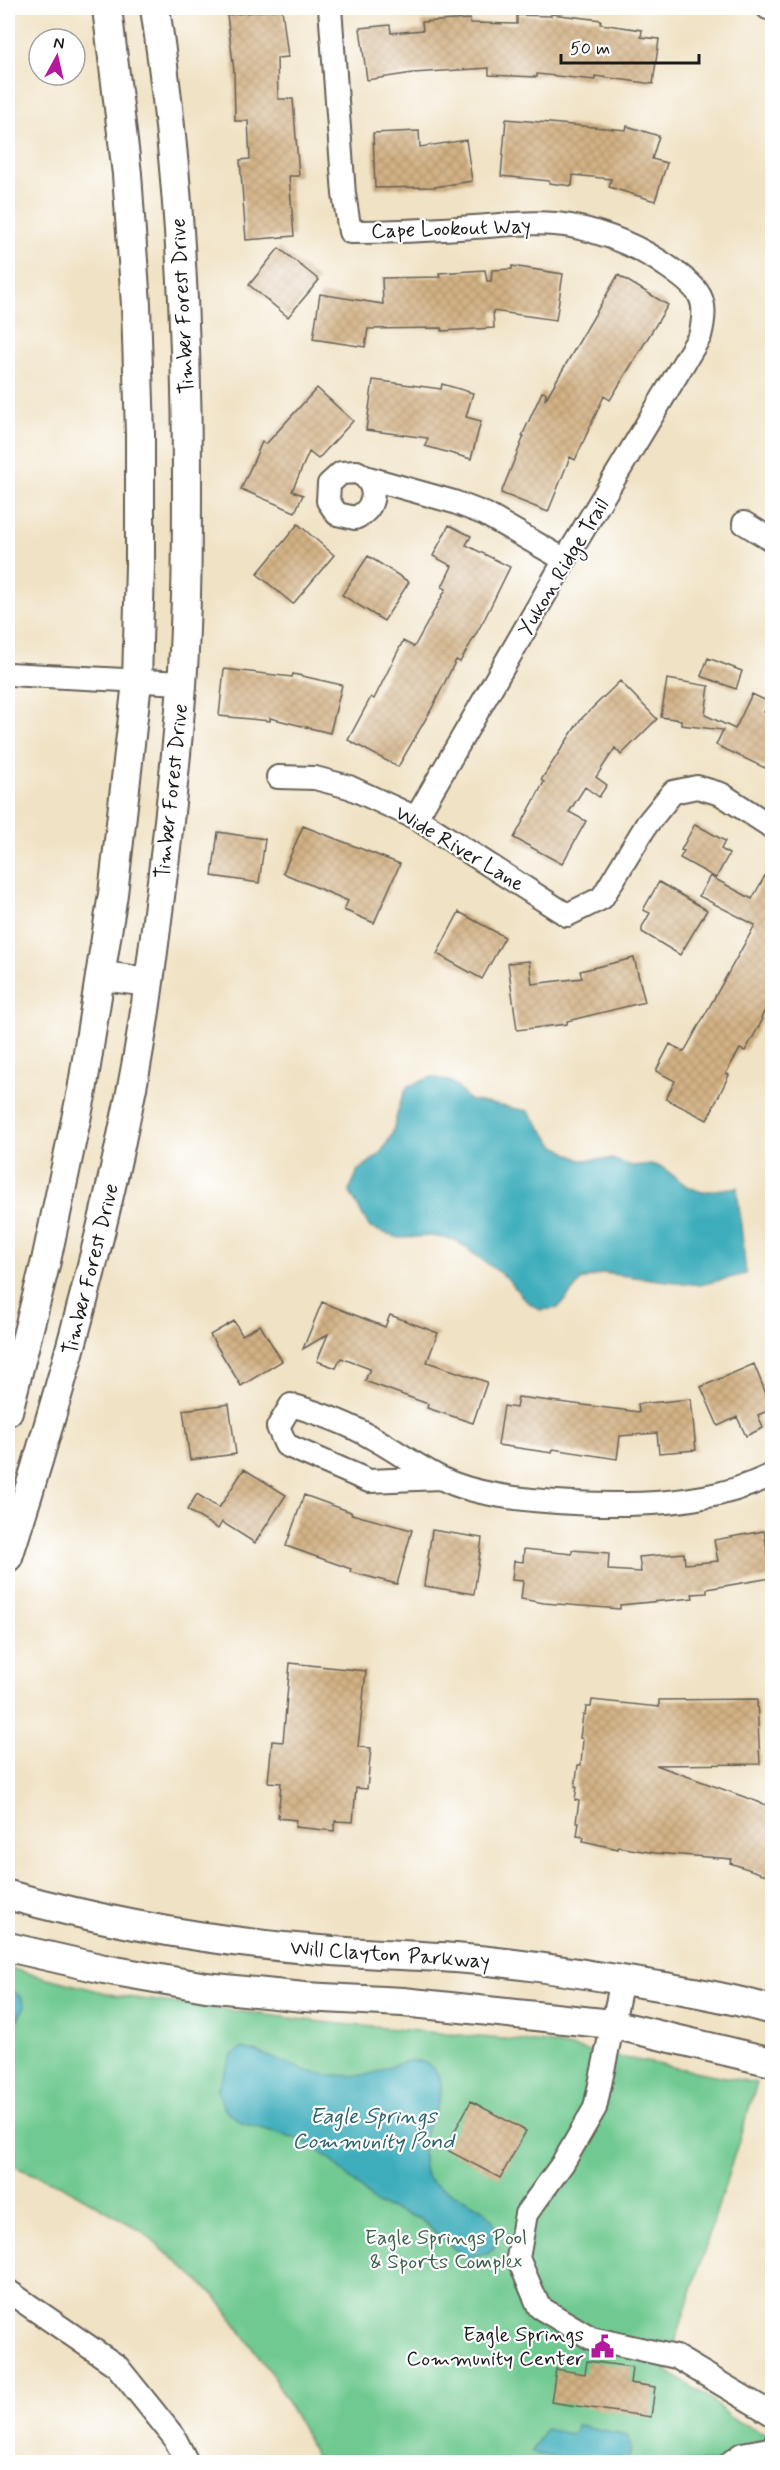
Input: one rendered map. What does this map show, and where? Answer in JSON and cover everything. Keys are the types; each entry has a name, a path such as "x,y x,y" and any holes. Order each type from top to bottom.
{"main road":[{"path":"8,1411 46,1261 82,1091 102,976 137,682 141,565 136,305 127,174 107,8"},
{"name":"Timber Forest Drive","path":"8,1557 51,1424 92,1273 129,1105 149,982 171,803 182,683 187,567 184,301 175,168 155,8"},
{"path":"102,976 149,982"},
{"name":"Will Clayton Parkway","path":"8,1895 109,1921 224,1940 318,1950 545,1966 668,1986 738,2000 772,2010"},
{"path":"8,1947 81,1964 206,1988 304,1997 425,2004 612,2024 772,2062"}],"street":[{"name":"Cape Lookout Way","path":"330,8 344,194 350,232 408,231 528,223 570,225 619,240 664,263 696,286 705,315"},
{"name":"Yukon Ridge Trail","path":"416,818 565,561 700,336 705,315"},
{"path":"365,477 409,488 470,508 565,561"},
{"path":"744,523 772,540"},
{"path":"8,674 182,683"},
{"name":"Wide River Lane","path":"278,777 315,778 349,787 416,818 567,915 602,898 647,824 673,792 697,787 721,795 772,827"},
{"path":"440,1478 369,1481 286,1445 278,1427 291,1405 332,1417 456,1485 493,1494 551,1500 614,1503 701,1498 741,1488 772,1475"},
{"path":"622,1980 595,2108 563,2163 526,2214 518,2258 539,2307 591,2338 676,2357 772,2414"},
{"path":"8,2291 117,2366 174,2437 187,2463"},
{"path":"731,2463 742,2454 771,2447"}],"green space":[{"name":"Eagle Springs Pool & Sports Complex","path":"8,1968 118,1996 330,2023 546,2043 757,2083 666,2371 705,2395 734,2420 772,2436 772,2462 317,2462 309,2442 273,2376 215,2295 140,2230 63,2186 8,2164"}],"water":[{"path":"432,1077 452,1082 469,1100 528,1111 554,1145 580,1160 611,1159 632,1166 651,1164 663,1168 688,1187 702,1192 737,1187 746,1274 700,1285 603,1273 582,1280 558,1308 540,1310 525,1300 507,1278 455,1240 432,1236 399,1238 370,1228 349,1191 358,1171 380,1154 392,1135 400,1103 408,1086"},
{"path":"11,1990 21,1997 25,2007 15,2023 8,2026 8,1991"},
{"name":"Eagle Springs Community Pond","path":"242,2048 302,2069 331,2075 365,2075 414,2060 430,2066 441,2081 441,2089 440,2098 425,2136 423,2163 425,2172 431,2181 482,2209 492,2219 496,2231 494,2248 487,2253 465,2258 420,2219 377,2204 330,2159 300,2139 242,2123 224,2108 217,2089 232,2055"},
{"path":"577,2425 627,2435 631,2448 628,2462 561,2462 558,2458 531,2453 545,2429 571,2434 576,2431"}],"building":[{"path":"282,9 288,57 277,58 278,99 293,99 299,176 289,176 294,236 246,240 240,160 250,159 248,121 235,121 234,71 227,15"},
{"path":"551,14 601,20 600,24 642,30 641,37 659,39 653,84 595,76 595,80 537,74 537,77 489,75 489,68 413,73 367,80 360,28 390,25 391,33 423,30 422,22 470,19 470,23 517,24 517,15 551,16"},
{"path":"506,119 626,130 627,126 659,136 652,159 667,163 655,201 609,187 611,179 573,175 572,186 501,176"},
{"path":"419,131 420,147 466,140 472,181 434,187 375,188 373,133"},
{"path":"279,248 319,280 288,317 249,285"},
{"path":"512,266 563,274 556,320 493,311 494,328 442,331 442,328 368,329 365,347 313,339 320,294 383,304 382,278 440,277 439,273 485,270 487,281 491,281 492,270 512,269"},
{"path":"618,275 668,305 610,400 604,396 575,460 570,457 548,512 501,493 524,436 522,436 542,392 546,393 545,400"},
{"path":"373,380 441,389 442,384 473,393 466,417 481,421 471,459 425,446 428,438 366,430"},
{"path":"317,388 353,421 318,459 309,452 292,491 303,495 295,512 241,489 262,442 266,444"},
{"path":"298,524 334,555 293,604 257,574"},
{"path":"449,525 471,536 466,545 510,567 485,618 460,662 456,660 431,710 398,767 348,740 371,697 374,699 403,641 414,647 446,589 442,587 452,566 433,556"},
{"path":"368,556 409,582 384,621 342,595"},
{"path":"708,658 742,671 736,689 701,676"},
{"path":"224,669 292,677 293,674 342,685 330,733 270,718 270,721 219,716"},
{"path":"667,679 709,686 705,715 735,729 752,694 769,702 764,712 772,716 772,752 765,768 716,745 723,730 681,725 681,720 661,717"},
{"path":"620,681 657,719 621,755 615,748 596,777 607,785 599,797 585,787 569,812 586,821 562,864 514,838 544,782 541,780 580,720"},
{"path":"695,824 725,841 721,849 729,854 716,878 680,858 684,851 681,850"},
{"path":"303,826 400,864 374,923 344,910 348,901 283,873"},
{"path":"218,832 265,839 259,883 212,876"},
{"path":"772,863 772,997 745,1051 740,1049 726,1073 729,1075 707,1120 666,1099 675,1081 656,1071 670,1044 684,1052 755,925 699,896 710,876 752,899"},
{"path":"659,882 707,910 680,955 642,932 642,927 650,913 643,910"},
{"path":"459,912 505,937 482,979 437,954"},
{"path":"634,958 645,1002 567,1021 567,1024 517,1030 508,963 529,961 532,984 582,978 580,971"},
{"path":"322,1302 385,1327 390,1315 438,1333 427,1362 487,1382 473,1423 427,1408 428,1404 365,1381 370,1369 341,1358 336,1368 317,1361 328,1334 303,1349"},
{"path":"234,1321 242,1335 260,1325 282,1361 241,1386 210,1335"},
{"path":"754,1364 772,1409 758,1415 763,1428 746,1436 737,1417 718,1426 701,1387"},
{"path":"518,1397 639,1412 638,1404 691,1399 696,1450 659,1453 657,1433 620,1436 617,1459 553,1449 552,1453 498,1445 504,1406 516,1408"},
{"path":"229,1404 236,1454 190,1460 183,1410"},
{"path":"244,1469 286,1495 255,1543 222,1522 218,1529 187,1510 197,1494 219,1508"},
{"path":"304,1495 351,1512 351,1514 412,1530 397,1584 350,1572 351,1569 286,1546"},
{"path":"432,1530 482,1538 474,1594 424,1586"},
{"path":"764,1531 771,1578 707,1589 707,1593 692,1594 693,1598 620,1605 620,1609 544,1603 521,1599 523,1581 512,1580 514,1561 523,1562 524,1549 572,1554 572,1550 609,1553 608,1570 641,1572 639,1557 684,1553 685,1564 718,1561 714,1540"},
{"path":"290,1663 366,1671 358,1747 371,1748 367,1789 356,1788 353,1822 335,1821 334,1831 295,1827 296,1820 278,1818 281,1783 268,1782 272,1741 283,1742"},
{"path":"757,1699 760,1764 656,1765 772,1807 772,1877 730,1863 732,1859 655,1853 618,1847 618,1849 583,1841 584,1837 577,1836 579,1801 575,1800 577,1787 575,1787 578,1765 581,1765 583,1739 580,1738 583,1715 585,1715 586,1707 591,1707 592,1700 659,1707 659,1700"},
{"path":"471,2101 526,2131 500,2178 445,2149"},
{"path":"587,2361 632,2367 630,2383 655,2387 651,2417 551,2402 556,2369 585,2374"}],"place":[{"name":"Eagle Springs Community Center","path":"602,2346"}]}
